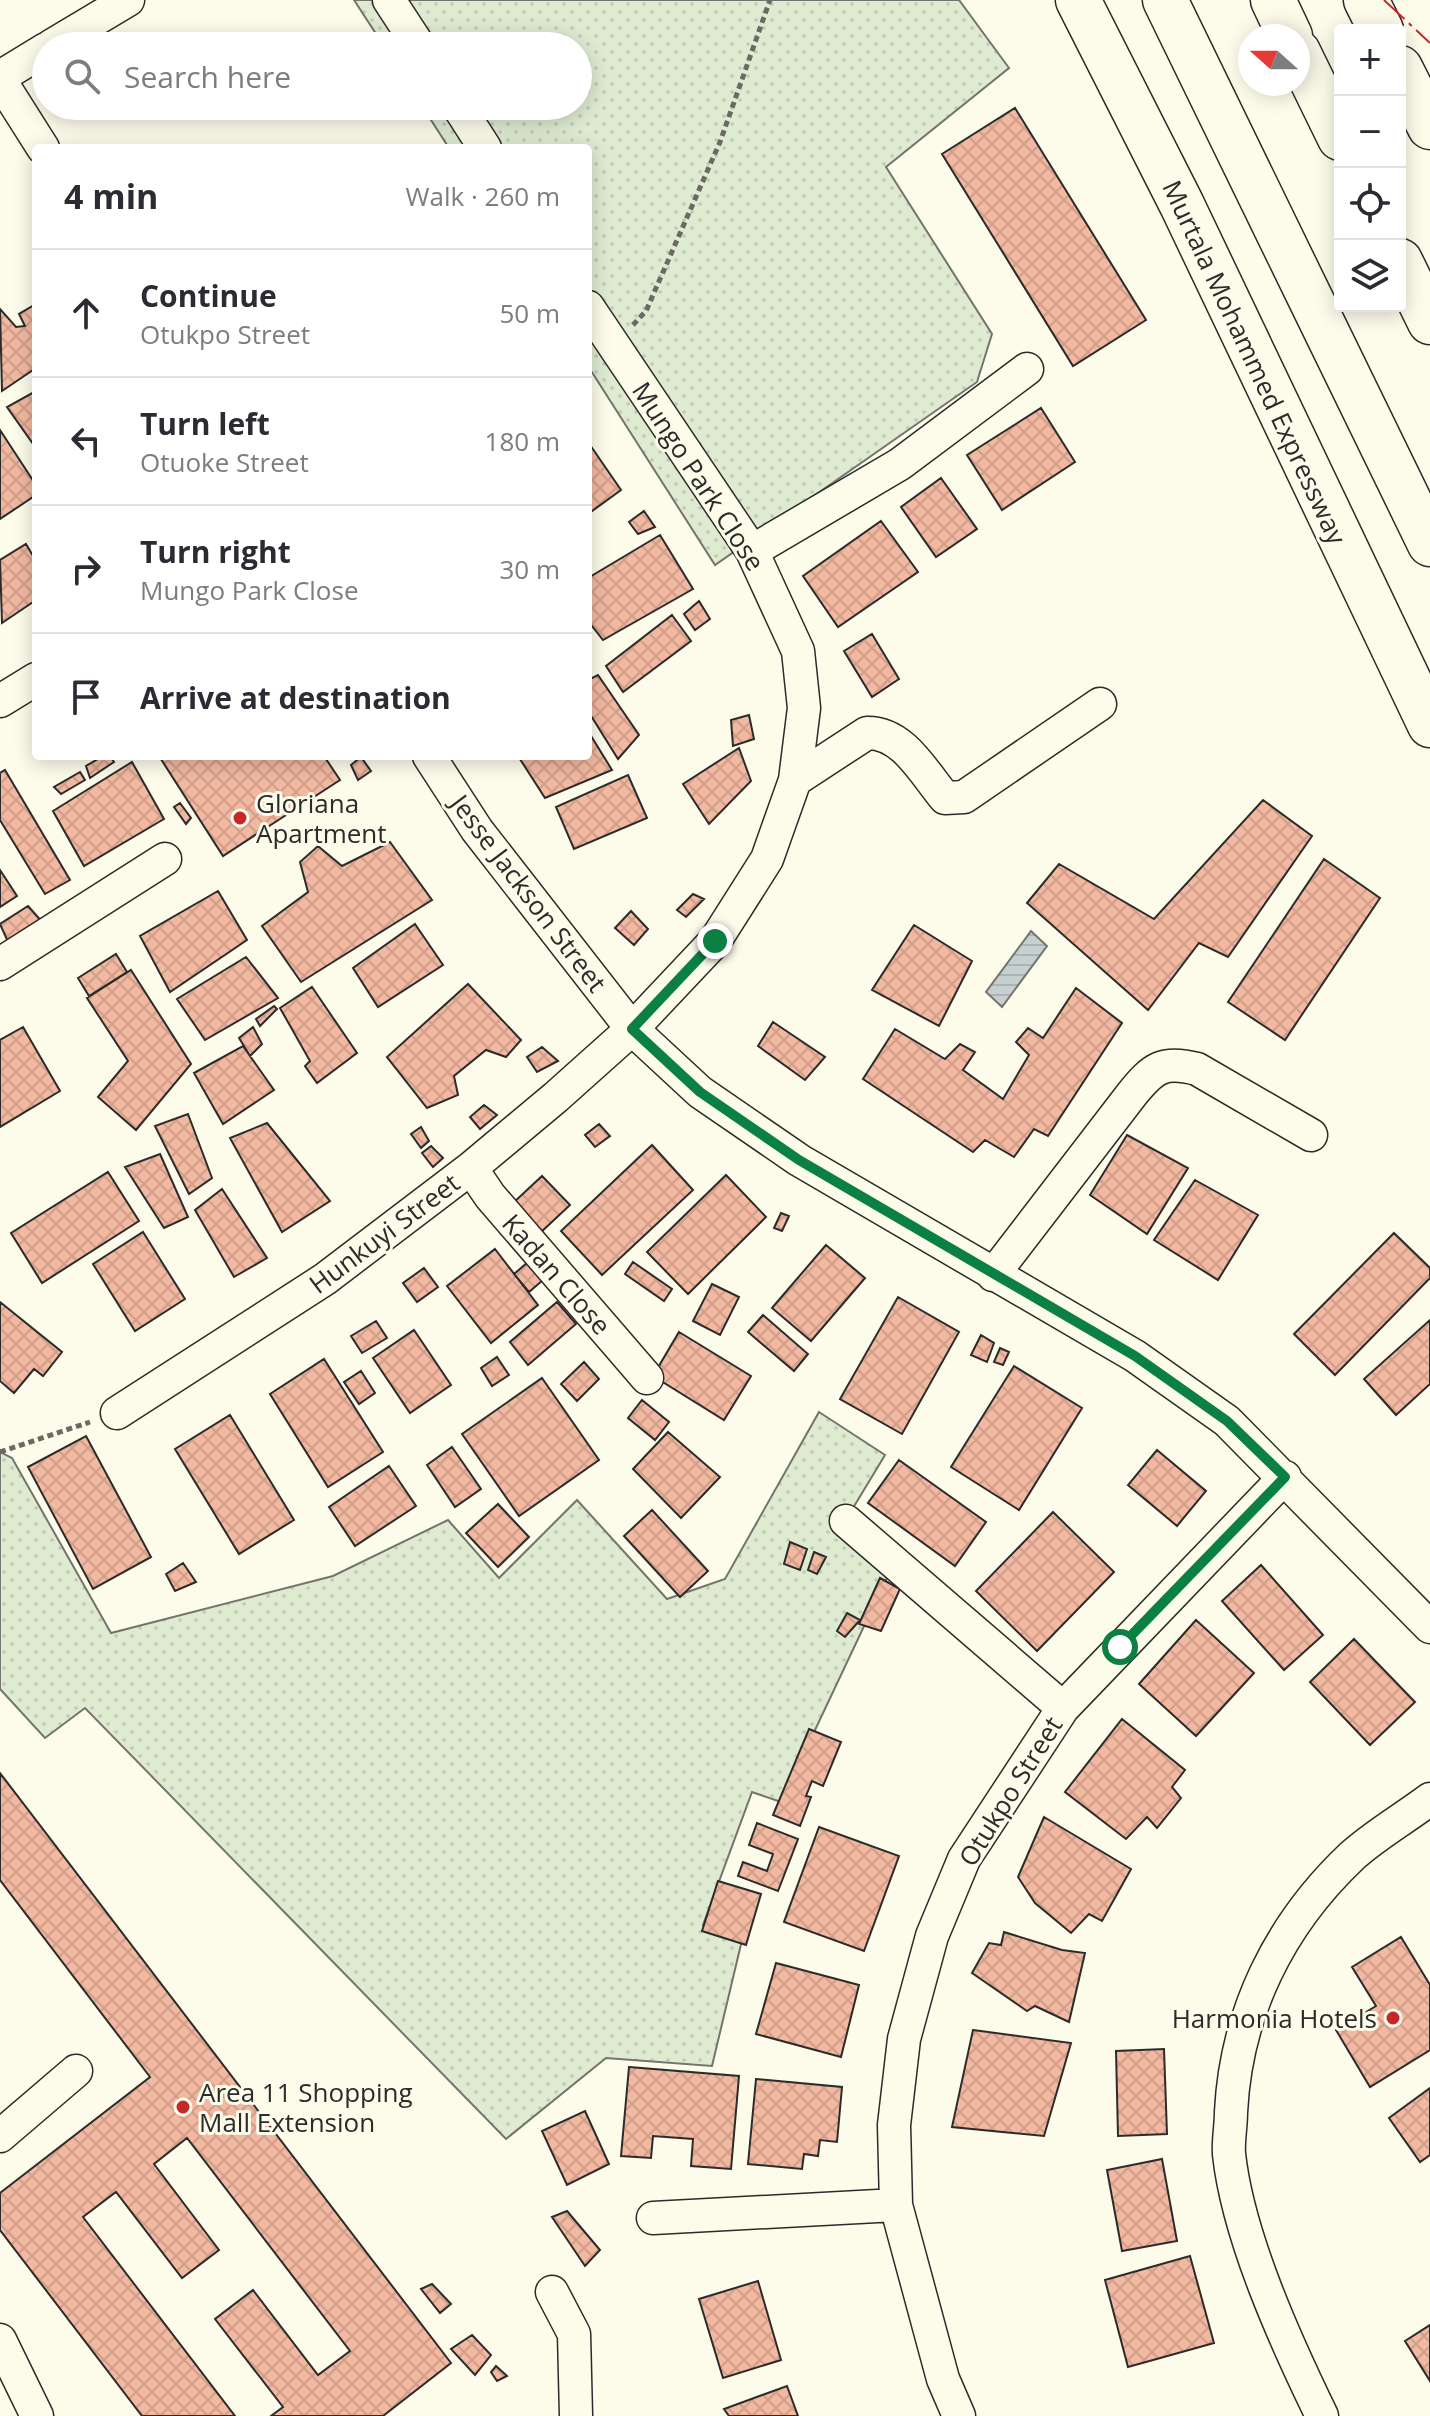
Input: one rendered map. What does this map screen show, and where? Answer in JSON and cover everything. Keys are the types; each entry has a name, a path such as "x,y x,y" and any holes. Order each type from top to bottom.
{"highway":[{"name":"Murtala Mohammed Expressway","path":"1078,0 1182,205 1430,725"},
{"path":"1165,0 1430,544"},
{"path":"1273,0 1284,24"},
{"path":"1366,0 1378,24"},
{"path":"1310,77 1334,126"},
{"path":"1406,80 1430,127"},
{"path":"1406,273 1430,322"}],"street":[{"path":"74,32 128,0"},
{"path":"389,0 410,32"},
{"path":"32,58 0,78 41,144"},
{"path":"467,120 482,144"},
{"name":"Mungo Park Close","path":"592,313 752,551 798,651 804,708 795,780 767,859 715,941 632,1029"},
{"path":"752,551 900,464 1027,369"},
{"path":"795,780 867,733 881,733 896,739 945,798 964,797 1100,704"},
{"name":"Jesse Jackson Street","path":"432,760 477,830 632,1029 700,1092 799,1160 1135,1356 1227,1421 1430,1627"},
{"path":"0,964 165,859"},
{"name":"Hunkuyi Street","path":"117,1413 325,1279 471,1168 632,1029"},
{"path":"993,1275 1132,1094 1147,1076 1163,1066 1177,1063 1197,1069 1311,1135"},
{"name":"Kadan Close","path":"471,1168 490,1196 647,1378"},
{"name":"Otukpo Street","path":"959,2416 943,2379 896,2205 894,2125 904,2039 932,1936 964,1859 1063,1708 1285,1477"},
{"path":"846,1521 1063,1708"},
{"path":"1322,2416 1296,2362 1248,2238 1229,2154 1234,2068 1256,1988 1289,1929 1353,1856 1430,1799"},
{"path":"0,2136 76,2071"},
{"path":"653,2218 896,2205"},
{"path":"552,2292 574,2334 576,2416"},
{"path":"0,2340 37,2416"}],"path":[{"path":"613,345 646,311 720,142 770,0"},
{"path":"0,1452 117,1413"}],"green space":[{"path":"354,0 959,0 1009,68 886,167 992,334 977,382 715,565 592,372 592,144 446,144 431,120 592,120 592,32 375,32"},
{"path":"819,1412 885,1455 853,1508 892,1567 781,1802 752,1792 703,1925 742,1940 712,2066 606,2058 506,2139 85,1708 45,1738 0,1689 0,1452 12,1458 111,1633 333,1576 448,1520 499,1578 577,1500 667,1599 725,1579"}],"shaded area":[{"path":"1031,931 1047,946 1002,1007 986,992"}],"building":[{"path":"1015,108 1146,320 1073,366 942,154"},
{"path":"32,306 32,371 2,391 0,309 16,327 25,326 19,314"},
{"path":"32,393 32,442 7,407"},
{"path":"1041,408 1075,462 1002,510 967,455"},
{"path":"0,430 32,479 32,498 0,519"},
{"path":"592,448 621,490 592,511"},
{"path":"941,478 977,529 936,557 901,507"},
{"path":"644,511 655,527 638,534 629,522"},
{"path":"881,521 918,572 838,627 803,576"},
{"path":"660,535 693,589 603,640 592,626 592,576"},
{"path":"26,544 32,554 32,603 2,623 0,560"},
{"path":"699,601 710,619 695,630 684,614"},
{"path":"672,615 691,641 623,692 606,666"},
{"path":"872,634 899,679 872,697 844,651"},
{"path":"598,675 639,735 618,759 592,717 592,678"},
{"path":"749,715 754,739 733,746 731,720"},
{"path":"592,738 612,770 545,798 521,760 592,760"},
{"path":"739,748 751,781 709,824 683,784"},
{"path":"96,760 114,762 90,778 86,766"},
{"name":"Gloriana Apartment","path":"162,760 327,760 340,780 223,856"},
{"path":"363,760 371,771 358,780 351,765"},
{"path":"132,762 164,819 84,866 53,811"},
{"path":"5,770 70,880 45,894 0,820 0,773"},
{"path":"80,772 85,780 61,794 54,787"},
{"path":"628,775 647,818 574,849 556,807"},
{"path":"1263,800 1312,836 1228,957 1199,943 1148,1010 1027,903 1059,864 1154,919"},
{"path":"180,803 191,818 186,824 174,807"},
{"path":"390,842 432,900 301,982 262,926 308,892 300,862 318,846 342,866"},
{"path":"1324,859 1380,898 1285,1040 1228,1002"},
{"path":"0,870 17,896 0,907"},
{"path":"218,891 247,940 170,992 140,936"},
{"path":"693,894 704,899 686,917 677,910"},
{"path":"28,906 44,924 8,942 0,924"},
{"path":"631,911 648,929 634,945 615,928"},
{"path":"415,924 443,965 378,1007 353,968"},
{"path":"914,925 972,961 939,1026 872,990"},
{"path":"116,954 127,972 89,996 78,978"},
{"path":"246,957 278,998 205,1040 177,999"},
{"path":"131,970 191,1064 136,1130 98,1097 128,1061 87,998"},
{"path":"468,984 521,1040 506,1057 486,1050 454,1076 458,1095 427,1108 387,1057"},
{"path":"312,987 357,1053 317,1083 305,1066 310,1061 280,1008"},
{"path":"1076,988 1122,1023 1048,1136 1034,1129 1014,1157 985,1140 973,1152 863,1079 895,1029 945,1059 960,1044 975,1052 963,1070 1003,1099 1029,1055 1016,1042 1028,1028 1043,1038"},
{"path":"274,1006 277,1009 260,1026 256,1019"},
{"path":"773,1022 825,1057 805,1080 758,1046"},
{"path":"23,1027 60,1091 0,1127 0,1040"},
{"path":"253,1027 262,1044 250,1056 239,1038"},
{"path":"243,1046 274,1090 223,1124 194,1073"},
{"path":"542,1047 558,1061 537,1072 527,1057"},
{"path":"484,1105 497,1115 480,1129 470,1117"},
{"path":"188,1114 212,1178 189,1194 155,1126"},
{"path":"267,1123 330,1201 282,1232 230,1138"},
{"path":"599,1124 610,1136 595,1147 585,1135"},
{"path":"421,1127 429,1141 421,1148 411,1134"},
{"path":"1127,1135 1188,1168 1147,1234 1090,1195"},
{"path":"652,1145 693,1190 602,1275 561,1231"},
{"path":"431,1146 443,1158 433,1167 422,1153"},
{"path":"160,1154 188,1217 164,1228 125,1167"},
{"path":"108,1172 139,1221 42,1283 11,1233"},
{"path":"726,1175 766,1217 688,1294 647,1252"},
{"path":"542,1176 570,1205 539,1234 512,1204"},
{"path":"1195,1180 1258,1215 1218,1280 1154,1240"},
{"path":"222,1189 267,1258 234,1277 195,1210"},
{"path":"781,1213 789,1216 782,1231 774,1228"},
{"path":"143,1232 185,1299 135,1331 93,1264"},
{"path":"1394,1233 1430,1268 1430,1278 1335,1375 1294,1334"},
{"path":"826,1245 865,1278 811,1341 772,1308"},
{"path":"495,1249 538,1305 491,1343 447,1286"},
{"path":"528,1262 543,1280 529,1292 514,1274"},
{"path":"633,1262 672,1289 664,1301 625,1274"},
{"path":"424,1268 438,1287 417,1302 403,1283"},
{"path":"712,1284 739,1297 720,1335 693,1321"},
{"path":"898,1297 959,1332 902,1434 840,1399"},
{"path":"0,1302 62,1352 43,1376 34,1369 14,1393 0,1381"},
{"path":"557,1302 576,1324 528,1365 510,1342"},
{"path":"763,1315 808,1354 794,1371 748,1332"},
{"path":"1430,1320 1430,1384 1396,1415 1364,1379"},
{"path":"376,1321 387,1338 362,1353 351,1336"},
{"path":"414,1330 451,1385 410,1413 373,1358"},
{"path":"679,1332 751,1376 724,1420 653,1376"},
{"path":"981,1335 994,1343 987,1362 971,1355"},
{"path":"1000,1348 1009,1352 1003,1365 994,1362"},
{"path":"497,1357 509,1375 492,1386 481,1368"},
{"path":"324,1359 383,1452 328,1487 270,1394"},
{"path":"584,1362 599,1379 577,1401 561,1384"},
{"path":"1014,1366 1082,1408 1019,1510 951,1467"},
{"path":"361,1371 375,1393 359,1404 344,1382"},
{"path":"542,1378 599,1460 519,1516 462,1434"},
{"path":"642,1400 669,1422 655,1440 628,1418"},
{"path":"230,1415 294,1520 239,1554 175,1449"},
{"path":"668,1432 720,1477 681,1518 633,1469"},
{"path":"86,1436 151,1557 93,1589 28,1467"},
{"path":"452,1447 481,1489 455,1507 427,1465"},
{"path":"1157,1450 1206,1491 1177,1526 1128,1485"},
{"path":"899,1460 986,1522 955,1566 868,1503"},
{"path":"389,1466 416,1506 355,1546 329,1507"},
{"path":"498,1504 529,1537 498,1567 466,1533"},
{"path":"652,1510 708,1571 680,1597 624,1536"},
{"path":"1053,1512 1114,1572 1037,1651 976,1591"},
{"path":"790,1542 807,1549 800,1570 784,1564"},
{"path":"814,1552 826,1557 817,1574 808,1570"},
{"path":"183,1563 196,1582 175,1591 166,1574"},
{"path":"1261,1565 1323,1635 1284,1670 1222,1601"},
{"path":"880,1578 900,1589 881,1631 859,1624"},
{"path":"847,1613 860,1620 845,1637 837,1631"},
{"path":"1196,1620 1254,1673 1196,1736 1139,1684"},
{"path":"1354,1639 1415,1702 1370,1745 1310,1682"},
{"path":"1122,1719 1185,1770 1172,1787 1181,1798 1157,1828 1147,1817 1126,1839 1065,1792"},
{"path":"809,1729 841,1742 823,1786 812,1781 806,1796 811,1797 800,1826 773,1815"},
{"name":"Area 11 Shopping Mall Extension","path":"0,1773 451,2363 383,2416 271,2416 283,2407 215,2319 253,2290 318,2375 350,2351 187,2138 154,2164 219,2250 182,2278 116,2192 83,2217 235,2416 142,2416 0,2230 0,2193 150,2077 0,1880"},
{"path":"1044,1817 1131,1869 1102,1921 1089,1914 1071,1933 1035,1903 1018,1877"},
{"path":"757,1823 798,1839 778,1891 738,1876 743,1862 767,1871 773,1854 749,1845"},
{"path":"819,1827 899,1856 864,1951 784,1922"},
{"path":"718,1881 761,1894 746,1945 702,1931"},
{"path":"1004,1932 1062,1950 1085,1953 1069,2022 1035,2006 1027,2011 972,1973 989,1943 1001,1945"},
{"name":"Harmonia Hotels","path":"1401,1937 1430,1985 1430,2050 1370,2087 1336,2030 1376,2006 1352,1967"},
{"path":"776,1963 859,1985 841,2057 756,2034"},
{"path":"973,2030 1071,2043 1044,2136 952,2127"},
{"path":"1164,2049 1167,2134 1118,2136 1116,2051"},
{"path":"629,2067 739,2076 731,2169 691,2166 693,2139 653,2136 651,2158 621,2156"},
{"path":"756,2079 842,2087 837,2142 820,2140 818,2156 804,2154 802,2169 748,2164"},
{"path":"1430,2088 1430,2155 1420,2162 1389,2118"},
{"path":"585,2111 609,2164 567,2185 542,2131"},
{"path":"1162,2159 1177,2241 1122,2251 1107,2170"},
{"path":"567,2211 600,2250 585,2266 552,2217"},
{"path":"1190,2256 1214,2343 1128,2367 1105,2280"},
{"path":"758,2281 781,2360 723,2378 699,2299"},
{"path":"432,2284 451,2304 440,2313 421,2289"},
{"path":"1430,2325 1430,2381 1405,2341"},
{"path":"472,2335 491,2355 475,2375 451,2349"},
{"path":"496,2366 507,2376 497,2381 491,2372"},
{"path":"787,2386 798,2416 729,2416 724,2409"}],"power":[{"path":"1384,0 1430,43"}],"place":[{"name":"Gloriana Apartment","path":"240,818"},
{"name":"Harmonia Hotels","path":"1393,2018"},
{"name":"Area 11 Shopping Mall Extension","path":"183,2107"}],"route":[{"path":"715,941 632,1029 700,1092 799,1160 1135,1356 1227,1421 1285,1477 1120,1647"}]}
